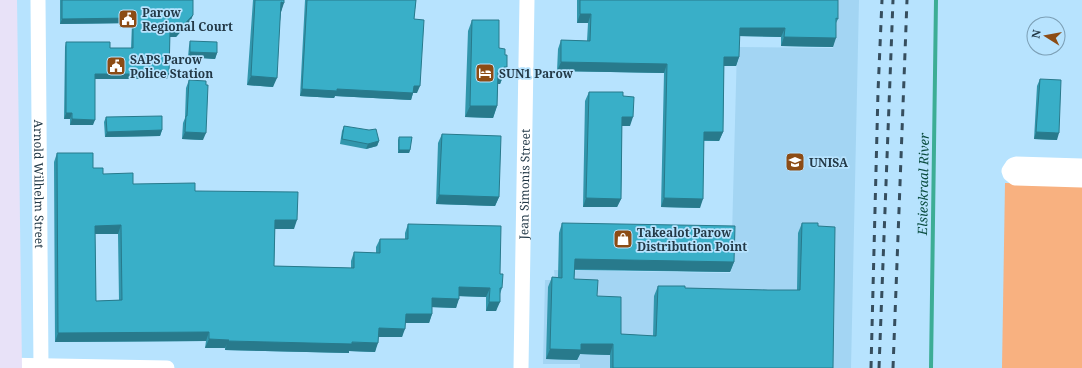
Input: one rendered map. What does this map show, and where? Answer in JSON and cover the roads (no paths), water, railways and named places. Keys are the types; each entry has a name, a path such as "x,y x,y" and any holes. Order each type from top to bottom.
{"main road":[{"path":"6,0 7,366"}],"street":[{"name":"Arnold Wilhelm Street","path":"38,0 41,367"},
{"name":"Jean Simonis Street","path":"521,368 527,0"},
{"path":"1082,166 1016,164 1013,165 1009,171 1015,178 1082,180"},
{"path":"7,366 167,368"}],"waterway":[{"name":"Elsieskraal River","path":"931,368 936,0"}],"railway":[{"path":"871,368 878,92 882,0"},
{"path":"879,368 893,0"},
{"path":"893,368 907,0"}],"place":[{"name":"Parow Regional Court","path":"128,19"},
{"name":"SAPS Parow Police Station","path":"116,66"},
{"name":"SUN1 Parow","path":"485,73"},
{"name":"UNISA","path":"795,162"},
{"name":"Takealot Parow Distribution Point","path":"623,239"}]}
